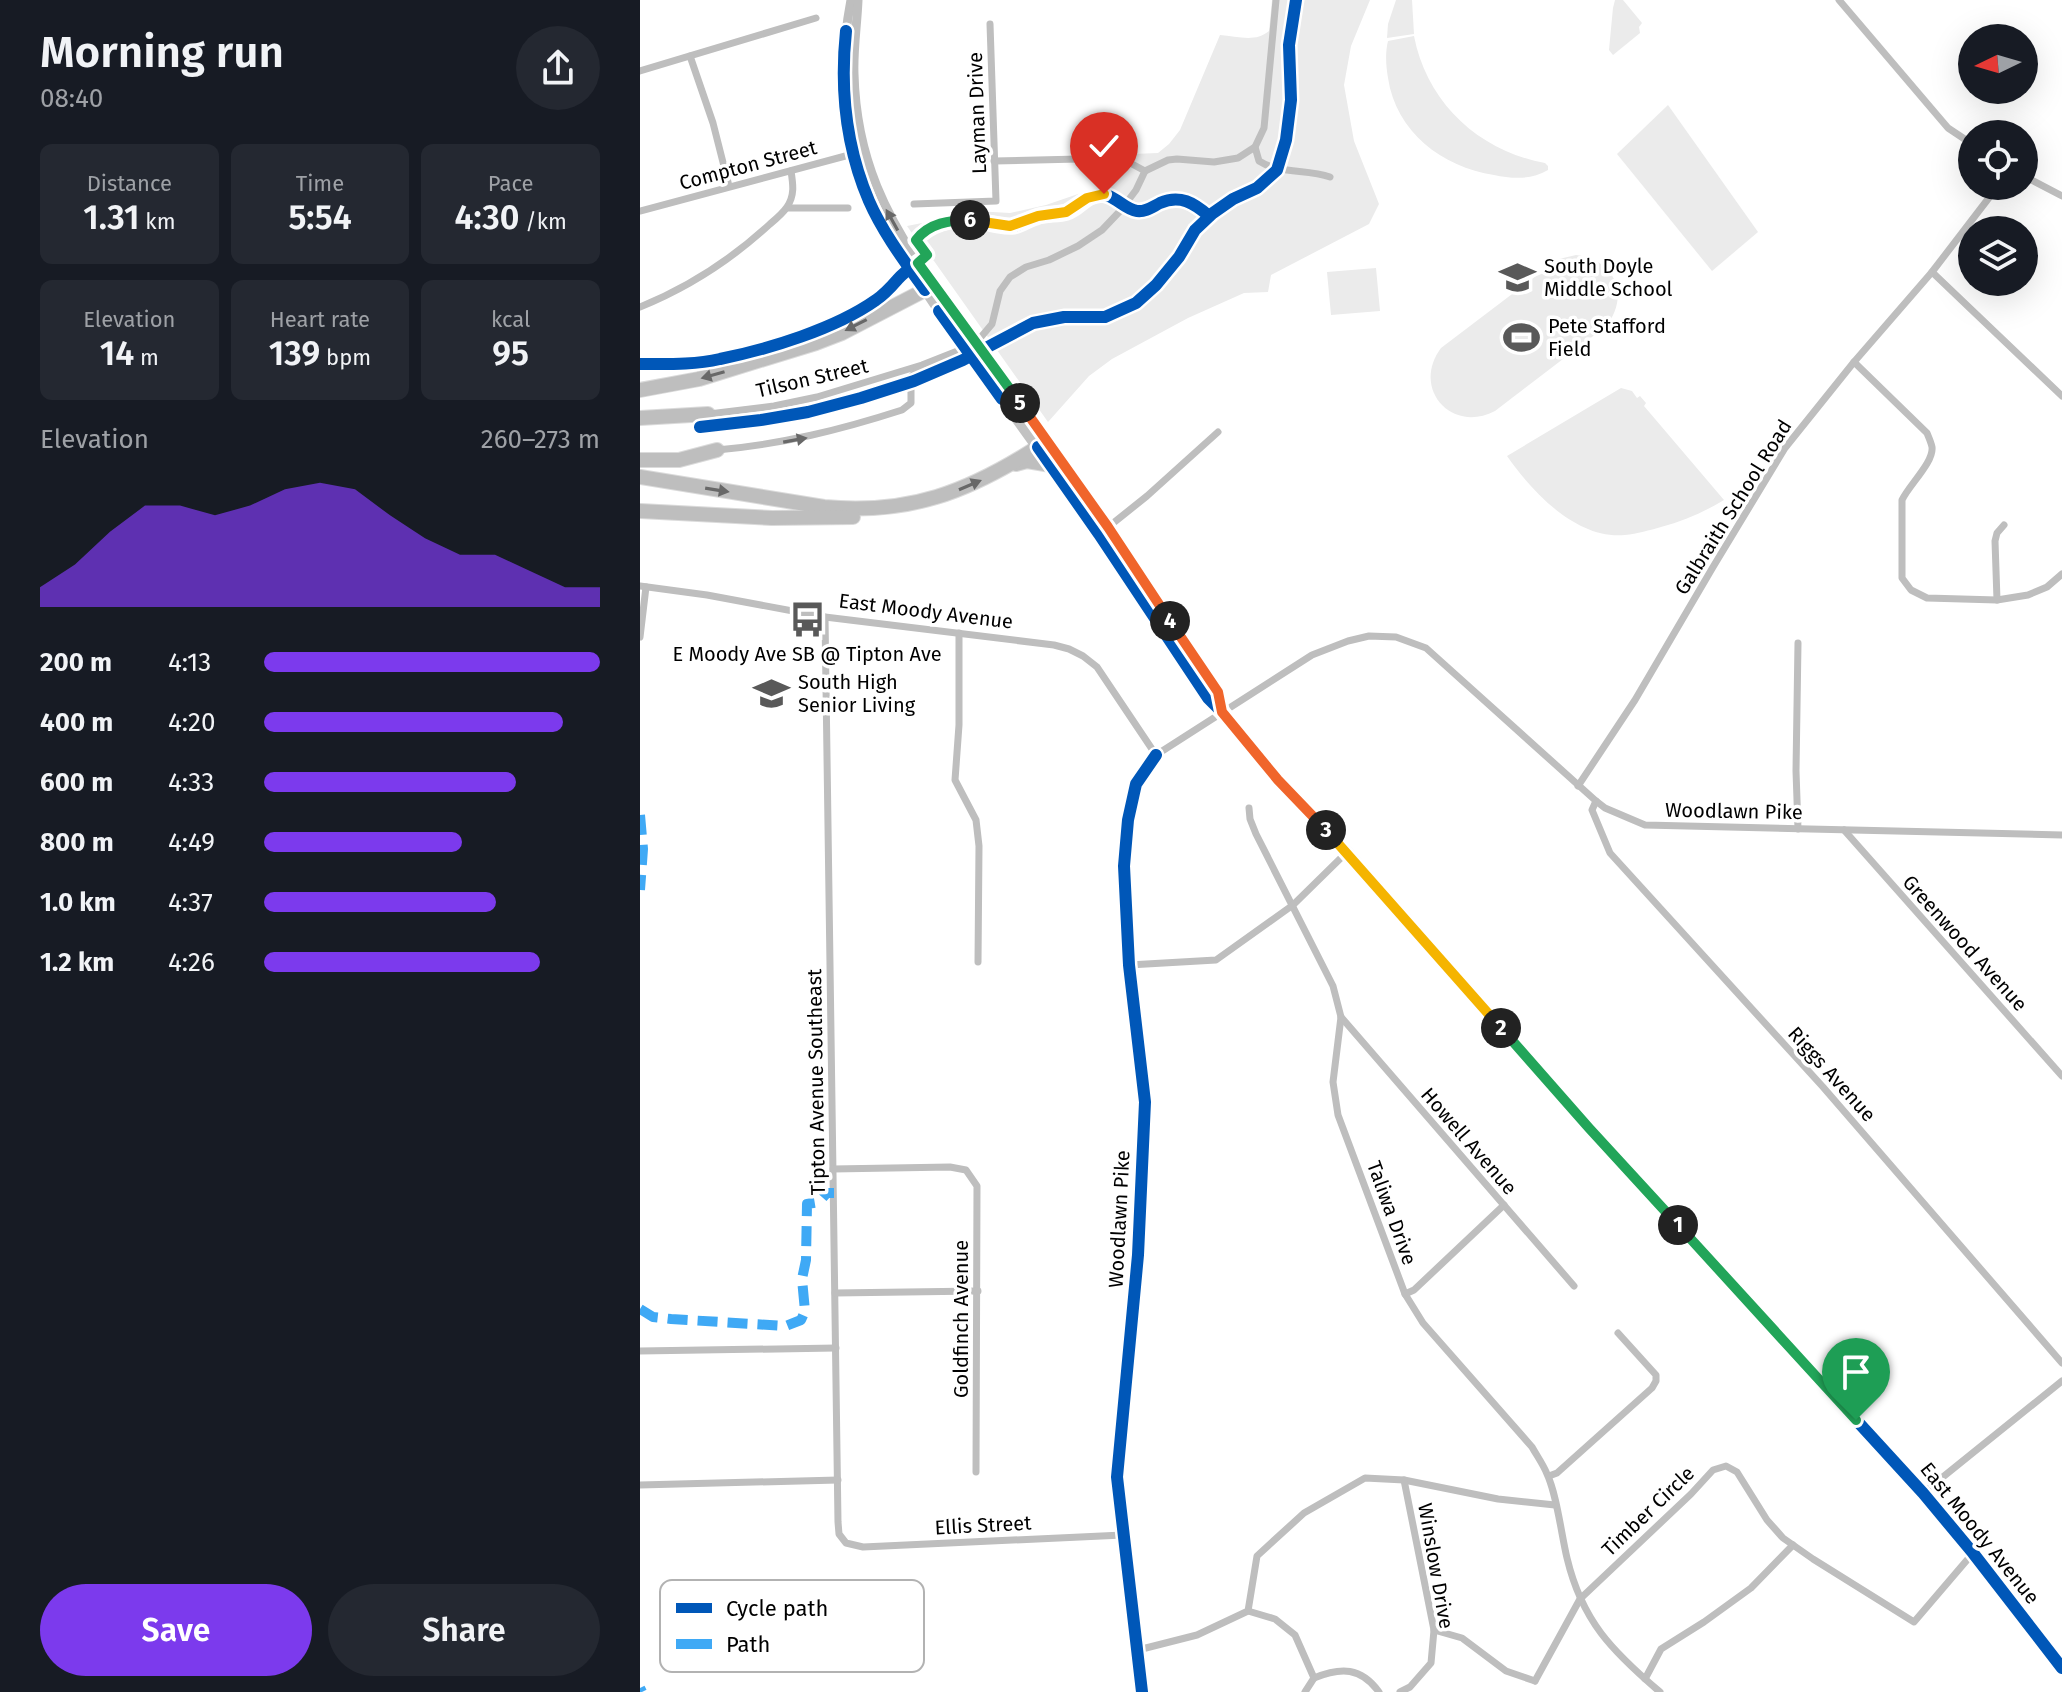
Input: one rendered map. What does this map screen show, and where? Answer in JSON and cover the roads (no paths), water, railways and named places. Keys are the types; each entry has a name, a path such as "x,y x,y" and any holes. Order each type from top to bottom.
{"highway":[{"path":"640,390 699,379 816,343 930,288"},
{"path":"640,418 708,414"},
{"path":"1000,470 1042,444"},
{"path":"640,460 679,460 717,450"},
{"path":"640,511 820,519 871,515 952,493 1021,462 1051,465"},
{"path":"640,477 824,507 853,510 896,507"}],"main road":[{"path":"930,288 939,311 1002,399 1042,444 1104,530"},
{"path":"930,288 960,322 1013,393 1051,465 1104,530"},
{"name":"East Moody Avenue","path":"1104,530 1208,698 1589,1128 1923,1493 2062,1668"}],"street":[{"path":"851,0 844,72 847,121 853,153 869,201 883,227 930,288"},
{"path":"858,0 854,93 864,151 884,206 930,288"},
{"path":"994,161 1121,158 1145,171 1168,160 1214,162 1238,158 1255,147 1264,128 1276,0"},
{"path":"1839,0 1948,128 1958,135"},
{"path":"640,71 816,18"},
{"name":"Layman Drive","path":"914,204 996,201 990,24"},
{"path":"690,56 713,123 729,186"},
{"path":"1255,147 1259,161 1269,167 1317,172 1330,177"},
{"name":"Compton Street","path":"640,211 864,151"},
{"path":"640,307 704,275 756,237 787,208 794,186 791,171"},
{"name":"Tilson Street","path":"708,414 817,397 892,375 960,350 981,337 992,324 1000,291 1010,277 1026,267 1078,246 1102,230 1136,190 1145,171"},
{"path":"2038,183 2062,196"},
{"name":"Galbraith School Road","path":"1578,786 1635,700 1785,448 1932,272 1987,200"},
{"path":"787,208 848,208"},
{"path":"1932,272 2062,396"},
{"path":"1854,362 1927,433 1933,449 1902,500 1902,578 1911,590 1927,598 1997,600 2028,595 2047,587 2062,574"},
{"path":"717,450 831,432 902,410 912,400 910,383 913,373 922,365"},
{"path":"892,375 910,383"},
{"path":"1104,530 1218,432"},
{"path":"1997,600 1995,541 2004,525"},
{"path":"640,637 643,587"},
{"name":"East Moody Avenue","path":"643,587 707,595 825,617 1069,649 1083,656 1103,674 1156,755"},
{"name":"Tipton Avenue Southeast","path":"825,617 838,1522 839,1534 846,1543"},
{"path":"959,633 959,725 955,780 976,820 979,846 978,962"},
{"name":"Woodlawn Pike","path":"1142,1692 1117,1477 1138,1255 1145,1102 1129,965 1124,866 1128,820 1136,784 1156,755 1312,655 1369,636 1396,637 1426,648 1605,808 1645,825 2062,835"},
{"path":"1798,643 1798,829"},
{"name":"Riggs Avenue","path":"1596,801 1592,810 1610,853 1823,1087 2062,1363"},
{"name":"Taliwa Drive","path":"1249,808 1256,834 1333,986 1341,1017 1333,1082 1338,1115 1405,1294 1423,1323 1532,1447 1549,1476 1568,1562 1588,1615 1608,1644 1660,1692"},
{"name":"Greenwood Avenue","path":"1844,830 2062,1076"},
{"path":"1129,965 1216,960 1293,905 1347,852"},
{"name":"Howell Avenue","path":"1341,1017 1574,1286"},
{"name":"Goldfinch Avenue","path":"833,1169 950,1167 966,1170 977,1186 976,1472"},
{"path":"1405,1294 1414,1290 1504,1205"},
{"path":"835,1293 978,1291"},
{"path":"1549,1476 1557,1473 1652,1388 1656,1381 1656,1375 1618,1333"},
{"path":"642,1351 836,1348"},
{"path":"1923,1493 2062,1381"},
{"name":"Timber Circle","path":"1580,1599 1713,1470 1726,1466 1737,1472 1767,1520 1793,1545"},
{"path":"1248,1611 1257,1556 1304,1513 1365,1478 1404,1480 1498,1499 1555,1505"},
{"path":"640,1485 838,1480"},
{"name":"Winslow Drive","path":"1400,1692 1410,1687 1431,1663 1434,1630 1404,1480"},
{"name":"Ellis Street","path":"846,1543 863,1547 1123,1535"},
{"path":"1645,1679 1661,1649 1751,1588 1793,1545 1914,1622 1973,1553"},
{"path":"1536,1692 1535,1681 1580,1599"},
{"path":"1138,1650 1197,1635 1248,1611 1275,1619 1295,1635 1314,1678"},
{"path":"1434,1630 1462,1638 1506,1671 1535,1681"},
{"path":"1305,1692 1314,1678 1331,1671 1353,1671 1371,1681 1379,1692"}],"place":[{"name":"South Doyle Middle School","path":"1518,277"},
{"name":"Pete Stafford Field","path":"1522,338"},
{"name":"E Moody Ave SB @ Tipton Ave","path":"807,619"},
{"name":"South High Senior Living","path":"772,694"}]}
